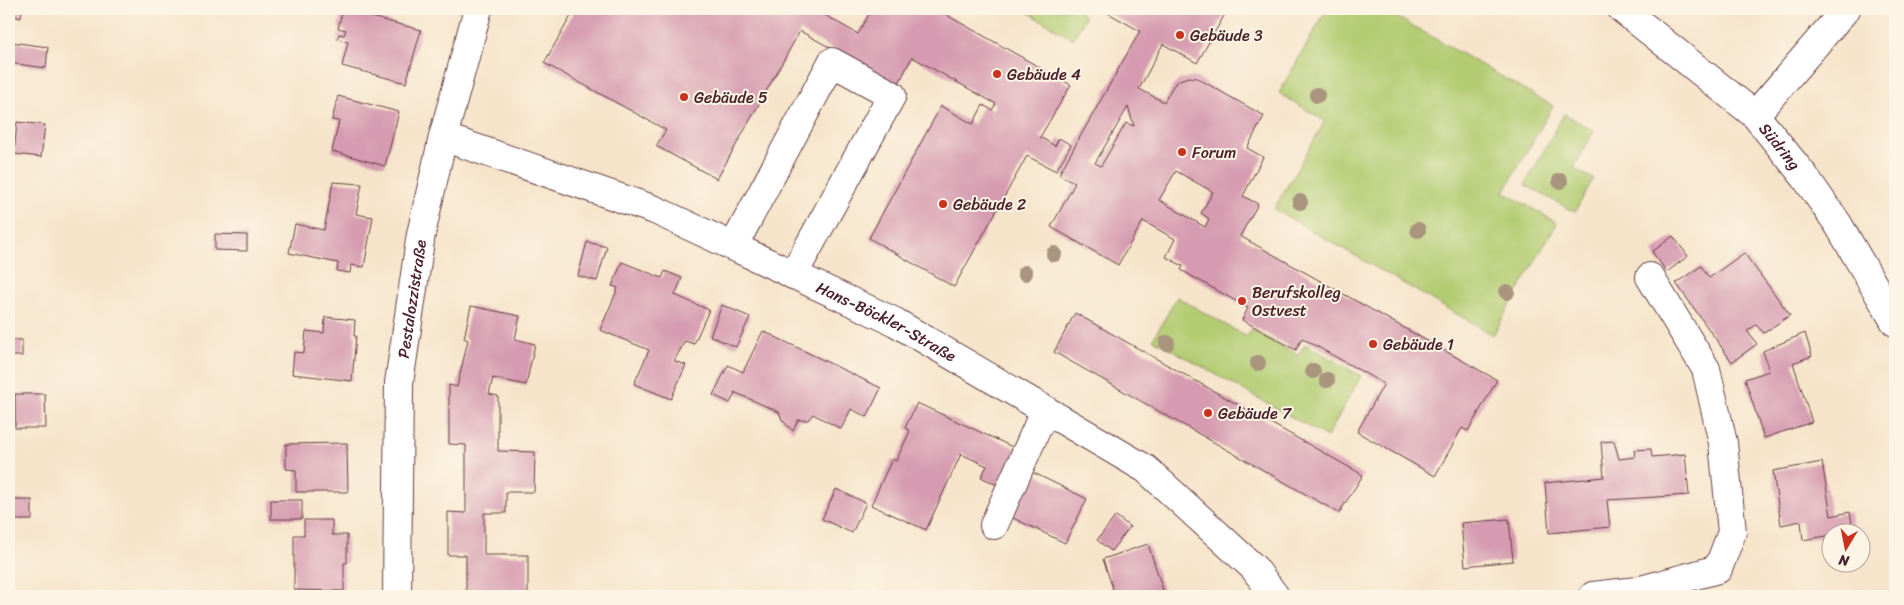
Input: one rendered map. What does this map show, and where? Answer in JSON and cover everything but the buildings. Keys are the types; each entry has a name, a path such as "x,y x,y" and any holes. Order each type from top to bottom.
{"street":[{"name":"Pestalozzistraße","path":"397,596 399,383 421,234 443,137 478,9"},
{"name":"Südring","path":"1622,9 1755,116 1805,177 1838,224 1895,322"},
{"path":"1755,116 1846,9"},
{"path":"733,247 832,62 892,95 793,275"},
{"name":"Hans-Böckler-Straße","path":"443,137 655,210 896,322 1146,469 1254,568 1270,595"},
{"path":"1593,596 1637,591 1718,569 1732,532 1723,443 1706,369 1650,276"},
{"path":"994,524 1045,410"}],"green space":[{"path":"1022,9 1079,9 1085,18 1073,39"},
{"path":"1327,9 1383,9 1553,106 1504,192 1557,223 1493,335 1274,209 1325,121 1279,93"},
{"path":"1564,114 1594,131 1574,168 1593,179 1575,212 1525,185"},
{"path":"1177,297 1247,337 1251,329 1298,355 1305,344 1361,376 1327,437 1153,339"}],"place":[{"name":"Gebäude 3","path":"1180,35"},
{"name":"Gebäude 4","path":"997,74"},
{"name":"Gebäude 5","path":"684,97"},
{"name":"Forum","path":"1182,152"},
{"name":"Gebäude 2","path":"943,204"},
{"name":"Berufskolleg Ostvest","path":"1242,301"},
{"name":"Gebäude 1","path":"1373,344"},
{"name":"Gebäude 7","path":"1208,413"}]}
